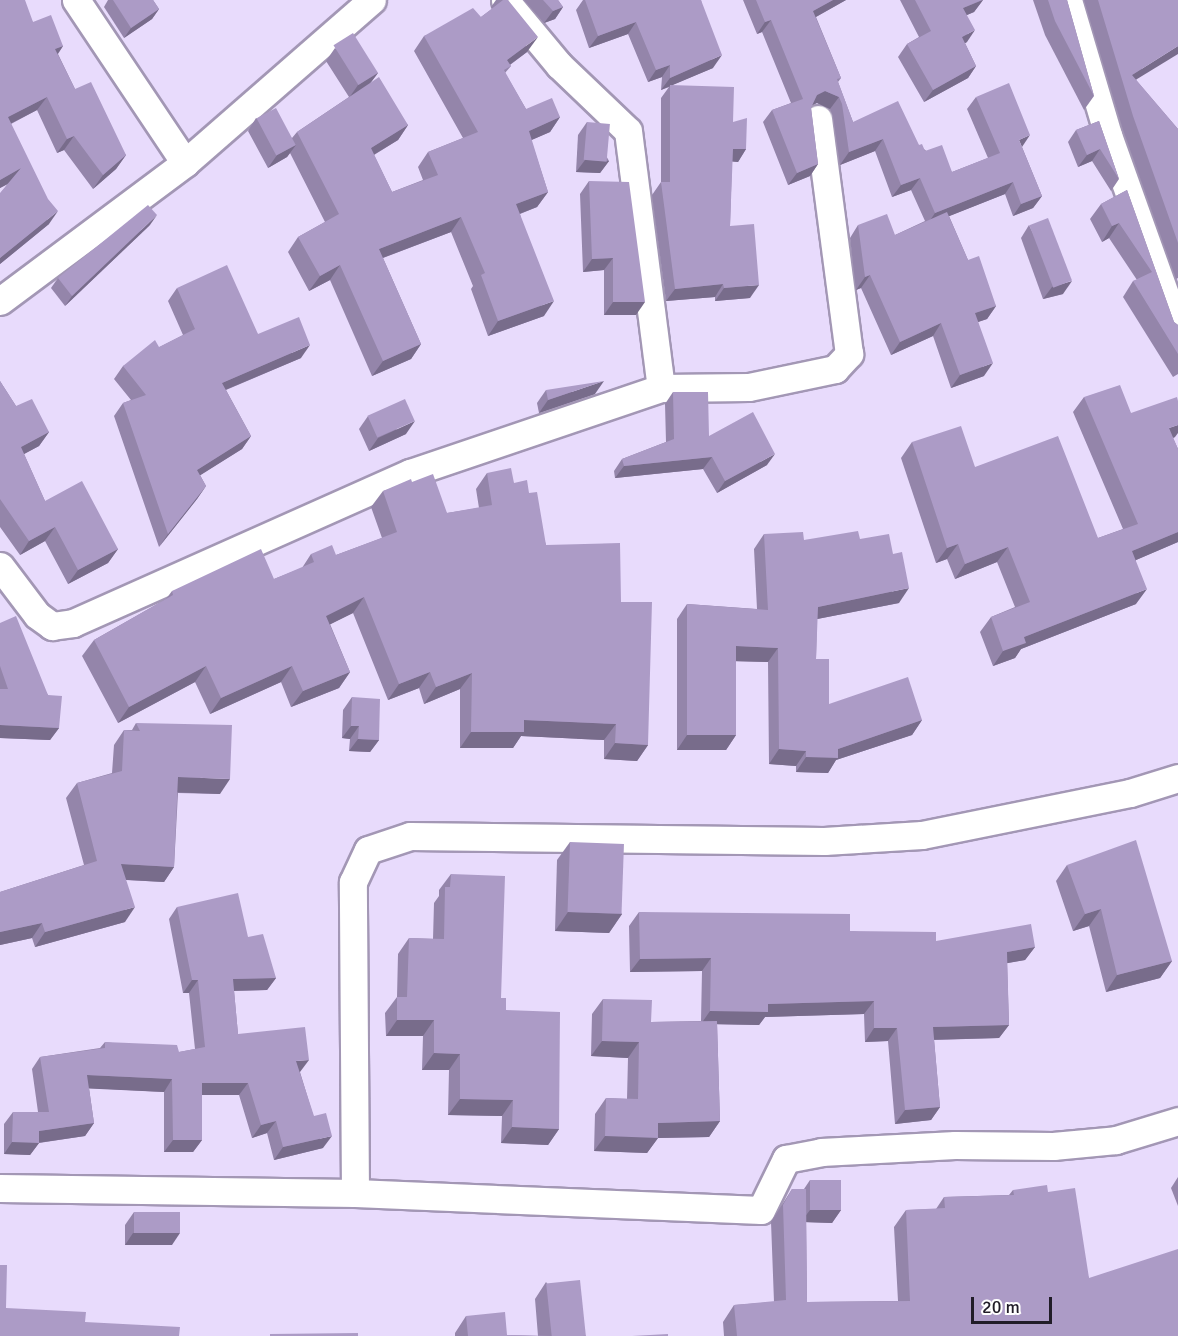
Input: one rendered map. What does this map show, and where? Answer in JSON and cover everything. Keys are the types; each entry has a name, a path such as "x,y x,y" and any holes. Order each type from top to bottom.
{"street":[{"path":"76,0 185,163"},
{"path":"0,302 185,163 372,0"},
{"path":"505,0 559,65 627,131 661,388"},
{"path":"1068,0 1108,135 1178,330"},
{"path":"0,566 37,615 52,626 73,623 410,473 661,388 749,387 835,369 849,354 818,119"},
{"path":"355,1192 353,882 368,850 410,836 824,841 922,835 1130,793 1178,778"},
{"path":"0,1188 355,1192 761,1210 786,1159 821,1152 955,1145 1053,1146 1116,1140 1178,1121"}],"building":[{"path":"0,0 25,0 33,22 51,15 63,46 55,49 75,89 91,82 126,155 103,175 74,136 67,139 47,97 8,117 48,199 58,211 0,258 0,193 21,168 0,180"},
{"path":"113,0 153,0 159,9 131,28"},
{"path":"503,0 508,0 538,37 507,60 511,66 504,70 526,109 552,98 560,117 529,131 548,192 516,204 554,301 498,321 481,275 485,273 461,217 379,249 421,344 383,361 340,265 320,276 298,237 339,214 297,132 379,77 408,125 371,148 392,192 438,175 428,152 478,132 424,36 473,8 481,17"},
{"path":"543,0 558,0 563,7 553,11"},
{"path":"585,0 701,0 722,55 670,78 670,65 656,70 636,22 598,36"},
{"path":"756,0 833,0 813,11 841,78 837,79 853,122 898,101 919,145 922,144 925,151 942,145 952,172 1000,153 976,97 1009,83 1030,135 1019,140 1042,196 1021,204 1013,182 935,213 920,178 901,185 883,139 849,152 842,104 839,97 825,91 817,95 811,108 818,164 797,173 772,110 803,99 771,20 765,22"},
{"path":"915,0 982,0 963,8 975,30 962,37 976,66 933,90 907,44 931,31"},
{"path":"1048,0 1067,0 1094,96 1055,21"},
{"path":"1098,0 1178,0 1178,46 1132,75 1178,129 1178,243 1133,116"},
{"path":"353,33 378,73 358,85 333,45"},
{"path":"670,85 734,87 733,122 747,118 746,149 733,149 730,226 754,224 759,285 724,288 723,284 675,289 661,182 670,182"},
{"path":"276,108 296,145 276,155 257,118"},
{"path":"1099,121 1119,179 1100,149 1087,155 1076,130"},
{"path":"587,122 610,124 607,162 584,160"},
{"path":"589,181 629,182 645,302 613,302 613,258 592,259"},
{"path":"1127,190 1174,322 1178,325 1178,354 1133,281 1152,272 1119,223 1112,226 1101,204"},
{"path":"148,205 157,215 72,296 58,278"},
{"path":"947,212 968,260 979,256 996,306 975,313 993,363 960,375 941,323 900,342 870,275 865,277 858,225 887,214 895,235"},
{"path":"1048,218 1072,281 1053,288 1029,225"},
{"path":"227,265 258,334 299,317 310,345 222,383 251,436 197,470 206,486 168,534 123,403 146,395 123,366 155,340 159,347 195,329 177,288"},
{"path":"0,381 16,406 32,399 49,432 21,447 45,501 82,481 118,549 78,570 55,527 29,541 0,499"},
{"path":"604,381 548,400 546,390"},
{"path":"1120,385 1131,413 1177,397 1178,425 1169,428 1178,449 1178,532 1132,551 1147,589 1024,637 1026,643 1003,651 991,617 1030,602 1008,547 965,564 958,544 947,548 912,442 961,426 975,467 1058,436 1098,538 1138,524 1084,397"},
{"path":"673,392 708,392 709,436 753,412 775,454 725,481 712,457 624,466 622,459 674,439"},
{"path":"405,399 415,421 377,438 368,416"},
{"path":"511,468 514,483 527,480 529,493 537,492 546,545 620,543 621,602 652,602 648,745 615,743 616,724 524,720 524,732 471,732 472,673 436,687 430,672 399,684 364,597 326,616 350,672 303,691 292,666 221,698 206,666 129,707 94,640 173,595 172,591 261,549 274,579 314,562 311,554 332,545 336,555 397,532 383,491 411,479 412,482 433,474 447,513 492,505 487,473"},
{"path":"858,531 860,539 889,534 893,554 902,552 909,588 818,607 816,659 829,659 829,704 908,677 922,720 838,749 838,758 806,757 806,751 779,749 778,648 736,646 736,735 687,735 687,604 768,610 764,534 803,532 804,540"},
{"path":"16,616 48,695 62,696 59,728 0,725 0,689 8,689 0,666 0,623"},
{"path":"352,697 380,699 379,740 358,739 359,726 351,726"},
{"path":"136,723 232,725 230,779 178,777 174,867 121,864 135,907 45,932 42,923 0,932 0,892 97,861 77,783 122,771 124,730 140,731"},
{"path":"1136,840 1172,961 1117,975 1101,909 1085,914 1067,865"},
{"path":"570,842 624,844 622,914 568,912"},
{"path":"451,874 505,876 501,998 506,998 506,1010 560,1012 559,1129 512,1127 513,1100 460,1099 460,1054 434,1053 434,1020 397,1020 397,997 407,997 409,938 444,939 445,887 450,887"},
{"path":"238,893 248,937 263,934 276,978 233,979 238,1034 305,1027 309,1060 296,1061 314,1116 326,1113 332,1136 283,1147 276,1121 261,1125 248,1083 202,1083 202,1140 173,1140 172,1079 87,1075 94,1123 39,1131 39,1143 12,1142 13,1112 49,1112 40,1057 105,1048 105,1042 177,1045 179,1052 205,1047 198,980 192,980 177,907"},
{"path":"639,912 850,914 850,931 936,932 936,941 1031,924 1035,947 1007,952 1009,1025 933,1027 940,1107 905,1110 897,1028 874,1028 874,1001 768,1004 768,1012 710,1011 711,958 640,959"},
{"path":"603,999 652,1000 651,1022 717,1021 720,1121 658,1123 658,1138 605,1136 606,1098 638,1099 639,1042 602,1041"},
{"path":"810,1180 841,1180 841,1210 810,1210"},
{"path":"1047,1185 1048,1192 1075,1188 1089,1278 1178,1249 1178,1336 737,1336 734,1305 786,1300 783,1205 792,1189 806,1189 807,1302 910,1301 906,1210 945,1208 944,1197 1014,1195 1013,1190"},
{"path":"134,1212 180,1212 180,1233 134,1233"},
{"path":"0,1265 7,1265 6,1308 86,1312 85,1322 180,1327 179,1336 0,1336"},
{"path":"580,1280 586,1336 552,1336 546,1284"},
{"path":"505,1312 507,1335 552,1336 468,1336 466,1316"},
{"path":"358,1333 358,1336 270,1336 270,1334"},
{"path":"668,1334 668,1336 632,1336"}]}
